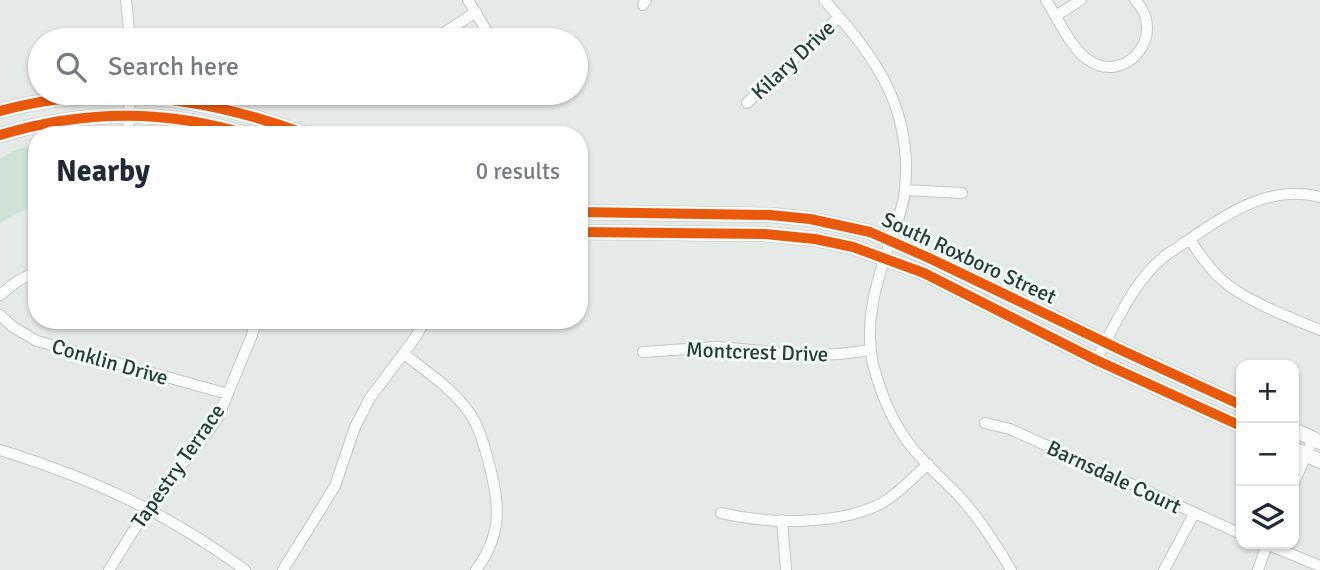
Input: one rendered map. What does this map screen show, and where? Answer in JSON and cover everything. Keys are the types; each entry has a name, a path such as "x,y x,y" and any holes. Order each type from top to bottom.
{"street":[{"path":"126,0 129,28"},
{"path":"468,0 485,28"},
{"path":"824,0 880,69 897,106 906,151 905,190 870,319 871,350 881,393 913,449 979,521 1011,570"},
{"path":"1046,0 1086,59 1101,66 1118,66 1140,52 1148,27 1143,8 1135,0"},
{"path":"1056,15 1081,0"},
{"path":"451,28 476,12"},
{"name":"Kilary Drive","path":"747,103 839,16"},
{"path":"0,111 31,105"},
{"path":"128,126 129,105"},
{"path":"194,105 252,115 283,126"},
{"path":"38,126 67,119 128,114 218,126"},
{"path":"0,135 28,128"},
{"path":"905,190 962,193"},
{"path":"1096,359 1136,286 1154,264 1252,201 1292,194 1320,197"},
{"name":"South Roxboro Street","path":"588,212 770,215 843,225 891,240 1236,403"},
{"name":"South Roxboro Street","path":"588,232 765,234 815,239 853,247 924,273 1096,359 1236,424"},
{"path":"1190,240 1209,267 1226,284 1320,330"},
{"path":"0,296 28,276"},
{"name":"Conklin Drive","path":"0,315 13,327 37,341 228,394"},
{"name":"Tapestry Terrace","path":"109,570 148,507 216,420 254,329"},
{"path":"283,570 331,494 355,427 370,398 419,329"},
{"name":"Montcrest Drive","path":"643,352 717,347 811,355 871,350"},
{"path":"403,353 463,404 474,419 483,441 496,493 497,522 489,549 476,570"},
{"name":"Barnsdale Court","path":"985,423 1010,429 1236,532"},
{"path":"1299,432 1317,441 1299,472"},
{"path":"0,450 88,480 148,507 245,570"},
{"path":"721,513 782,520 839,517 869,510 898,492 928,464"},
{"path":"1164,570 1194,514"},
{"path":"782,520 786,570"},
{"path":"1258,570 1265,549"},
{"path":"1279,549 1320,566"}],"green space":[{"path":"28,147 28,208 0,223 0,159"}],"cycle path":[{"path":"0,111 28,105"},
{"path":"200,105 282,126"},
{"path":"36,126 93,117 124,116 156,117 213,126"},
{"path":"0,135 28,128"},
{"path":"588,212 770,215 810,219 870,232 1236,403"},
{"path":"588,232 765,234 815,239 853,247 924,273 1096,360 1236,424"}]}
